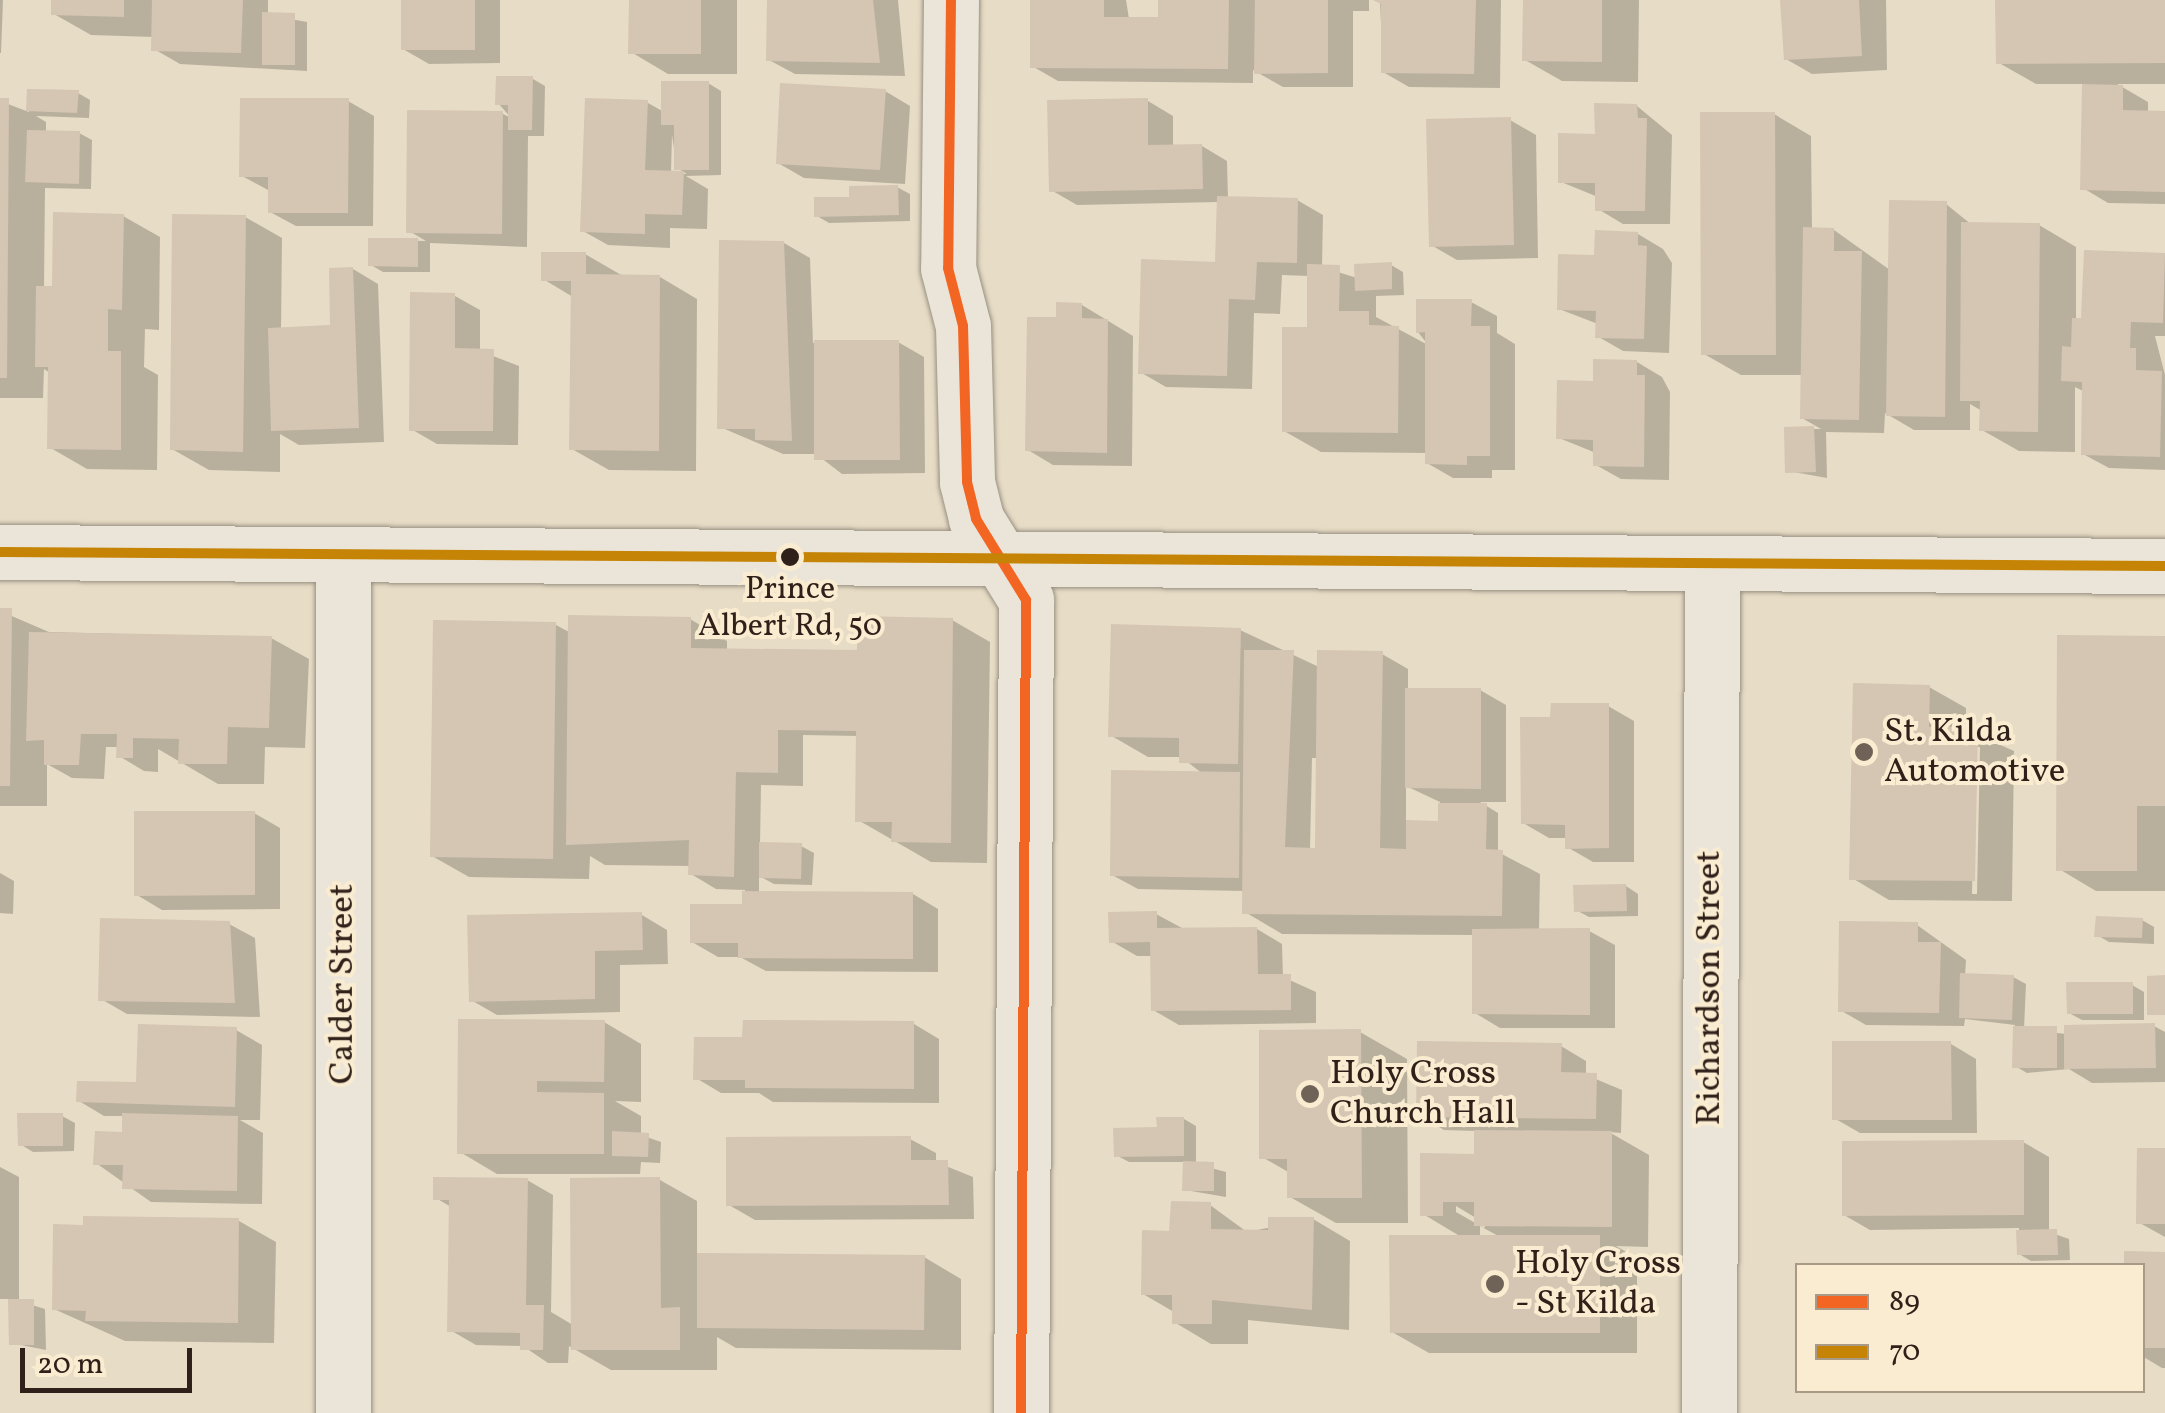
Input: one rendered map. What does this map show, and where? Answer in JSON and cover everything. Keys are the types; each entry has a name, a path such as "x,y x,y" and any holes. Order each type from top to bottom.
{"street":[{"path":"951,0 948,268 964,326 967,482 976,519 1026,600 1021,1413"},
{"path":"0,552 2165,566"},
{"name":"Calder Street","path":"343,555 343,1413"},
{"name":"Richardson Street","path":"1709,1413 1712,564"}],"building":[{"path":"51,0 124,0 124,17 51,15"},
{"path":"152,0 243,0 241,53 151,51"},
{"path":"401,0 475,0 475,50 401,50"},
{"path":"629,0 701,0 701,54 628,54"},
{"path":"767,0 873,0 880,63 766,61"},
{"path":"1030,0 1104,0 1104,17 1158,17 1158,0 1229,0 1228,69 1030,68"},
{"path":"1255,0 1328,0 1328,73 1254,74"},
{"path":"1373,0 1476,0 1474,74 1381,73 1381,4"},
{"path":"1523,0 1602,0 1602,62 1522,61"},
{"path":"1780,0 1859,0 1862,56 1784,60"},
{"path":"1995,0 2165,0 2165,63 1996,64"},
{"path":"262,12 295,13 295,65 262,65"},
{"path":"496,76 533,76 532,130 508,130 508,105 495,105"},
{"path":"661,81 709,81 709,170 674,170 674,125 661,125"},
{"path":"780,83 886,89 880,170 776,164"},
{"path":"2082,84 2123,85 2123,110 2165,111 2165,192 2080,190"},
{"path":"27,89 79,90 77,113 26,111"},
{"path":"0,98 9,98 7,378 0,378"},
{"path":"240,98 349,98 348,213 268,213 268,177 239,177"},
{"path":"585,98 648,100 645,170 684,171 682,215 645,214 645,234 580,232"},
{"path":"1148,98 1148,145 1202,144 1203,189 1049,192 1047,100"},
{"path":"1594,103 1637,104 1638,118 1647,118 1645,211 1595,211 1595,183 1558,183 1558,133 1595,134"},
{"path":"407,110 503,111 502,234 406,233"},
{"path":"1700,112 1775,112 1776,355 1701,355"},
{"path":"1511,117 1514,245 1429,247 1426,119"},
{"path":"27,130 80,131 79,184 25,182"},
{"path":"898,185 899,215 814,217 814,197 849,197 849,186"},
{"path":"1217,196 1298,198 1297,263 1257,262 1255,300 1229,299 1227,376 1138,374 1141,259 1215,262"},
{"path":"1889,200 1947,201 1945,417 1886,416"},
{"path":"53,212 124,214 122,310 108,309 108,351 121,351 121,450 47,449 48,367 35,367 36,286 52,286"},
{"path":"172,214 246,215 243,452 170,450"},
{"path":"1961,222 2040,223 2038,432 1979,431 1980,401 1960,401"},
{"path":"1803,227 1834,228 1834,251 1862,251 1859,420 1800,419"},
{"path":"1595,230 1638,232 1638,245 1647,246 1644,339 1595,338 1596,311 1557,310 1558,254 1594,255"},
{"path":"368,238 418,238 418,267 368,266"},
{"path":"719,240 784,241 792,441 755,440 755,429 717,429"},
{"path":"2084,250 2165,253 2163,323 2131,322 2130,348 2136,348 2136,370 2162,371 2160,457 2081,455 2082,382 2061,381 2062,346 2071,347 2072,318 2081,318"},
{"path":"541,252 586,252 586,274 660,275 659,451 569,450 571,281 541,281"},
{"path":"1392,262 1392,289 1355,291 1354,264"},
{"path":"1307,264 1340,265 1339,311 1369,311 1369,325 1399,326 1398,433 1282,432 1282,327 1307,327"},
{"path":"353,267 359,428 271,431 268,328 330,325 329,268"},
{"path":"410,292 455,293 455,348 494,349 493,431 409,431"},
{"path":"1416,299 1472,299 1471,326 1490,326 1490,456 1467,456 1467,465 1425,464 1425,332 1416,333"},
{"path":"1056,302 1082,303 1082,318 1108,319 1107,453 1025,451 1027,317 1056,317"},
{"path":"814,340 899,340 900,460 814,460"},
{"path":"1593,359 1637,360 1637,375 1645,375 1644,467 1593,466 1593,440 1556,439 1557,380 1593,381"},
{"path":"1814,426 1816,472 1785,473 1784,427"},
{"path":"0,608 12,608 10,786 0,786"},
{"path":"568,615 691,617 691,648 857,650 857,616 953,618 951,843 891,842 892,822 855,822 856,731 778,730 778,773 736,772 734,877 688,875 689,840 566,845"},
{"path":"433,620 556,622 553,859 430,857"},
{"path":"1111,624 1241,628 1238,764 1179,763 1179,738 1108,737"},
{"path":"29,632 272,636 269,728 228,727 227,764 178,764 179,739 133,738 133,758 116,758 117,734 81,734 79,765 44,765 44,740 26,741"},
{"path":"2057,635 2165,636 2165,806 2137,806 2137,871 2056,871"},
{"path":"1244,650 1294,650 1285,847 1315,848 1317,650 1383,651 1380,848 1406,849 1406,820 1438,821 1438,803 1487,803 1486,849 1503,850 1502,916 1242,914"},
{"path":"1853,683 1930,685 1929,727 1978,727 1975,881 1849,880"},
{"path":"1405,688 1481,688 1481,789 1405,788"},
{"path":"1551,703 1609,703 1609,848 1565,849 1565,825 1521,824 1520,717 1550,717"},
{"path":"1111,770 1240,772 1239,878 1110,876"},
{"path":"134,811 255,811 255,895 134,896"},
{"path":"759,842 802,843 801,879 759,878"},
{"path":"1626,884 1627,911 1574,912 1573,885"},
{"path":"742,891 913,892 913,959 738,958 738,943 690,943 690,904 742,904"},
{"path":"1157,911 1157,928 1257,927 1258,974 1291,974 1291,1010 1151,1011 1150,942 1109,943 1108,912"},
{"path":"642,912 643,950 595,951 595,999 469,1002 467,915"},
{"path":"2096,916 2143,918 2142,938 2094,937"},
{"path":"100,918 230,921 235,1003 98,1001"},
{"path":"1839,921 1918,922 1918,942 1941,942 1939,1013 1838,1012"},
{"path":"1590,928 1590,1015 1472,1014 1472,929"},
{"path":"1960,973 2014,975 2012,1020 1959,1018"},
{"path":"2165,975 2165,1015 2147,1015 2147,976"},
{"path":"2066,982 2133,982 2133,1014 2067,1014"},
{"path":"458,1019 605,1020 604,1082 537,1081 537,1092 604,1093 604,1154 457,1154"},
{"path":"743,1020 914,1021 914,1089 745,1088 745,1080 693,1080 694,1037 742,1037"},
{"path":"2155,1023 2156,1068 2064,1069 2064,1025"},
{"path":"138,1024 237,1027 235,1107 76,1102 77,1081 136,1082"},
{"path":"2013,1026 2057,1026 2057,1068 2012,1068"},
{"name":"Holy Cross Church Hall","path":"1361,1029 1362,1198 1287,1198 1287,1159 1259,1159 1259,1030"},
{"path":"1417,1041 1562,1043 1561,1072 1597,1073 1596,1119 1416,1117"},
{"path":"1832,1041 1951,1041 1952,1120 1832,1120"},
{"path":"17,1113 63,1113 63,1146 18,1146"},
{"path":"122,1113 238,1116 237,1191 122,1189 123,1165 93,1165 95,1131 122,1132"},
{"path":"1156,1117 1184,1117 1184,1156 1114,1157 1113,1128 1157,1127"},
{"path":"1474,1130 1612,1131 1612,1227 1474,1226 1474,1202 1443,1202 1443,1216 1420,1216 1420,1153 1474,1154"},
{"path":"612,1131 649,1133 648,1157 612,1156"},
{"path":"911,1136 911,1160 948,1160 949,1205 726,1206 726,1137"},
{"path":"2024,1140 2024,1215 1842,1216 1842,1141"},
{"path":"2137,1148 2165,1148 2165,1224 2136,1224"},
{"path":"1183,1161 1214,1162 1214,1191 1182,1191"},
{"path":"433,1177 528,1178 526,1305 544,1305 543,1350 520,1350 520,1333 447,1332 449,1200 433,1200"},
{"path":"660,1177 661,1308 680,1307 680,1350 571,1350 570,1178"},
{"path":"1171,1201 1211,1202 1211,1229 1268,1230 1268,1217 1314,1217 1312,1310 1212,1300 1212,1324 1172,1324 1172,1295 1141,1295 1142,1230 1169,1231"},
{"path":"83,1216 239,1218 238,1323 85,1321 86,1311 52,1310 53,1224 83,1225"},
{"path":"2057,1229 2058,1255 2017,1255 2016,1230"},
{"name":"Holy Cross - St Kilda","path":"1389,1235 1600,1235 1600,1333 1390,1333"},
{"path":"2124,1251 2165,1252 2165,1348 2145,1348 2145,1263 2124,1263"},
{"path":"697,1253 925,1255 924,1330 697,1328"},
{"path":"8,1299 34,1299 34,1345 9,1345"}],"transit line":[{"name":"89","path":"951,0 948,268 963,326 967,482 976,519 1026,600 1021,1413"},
{"name":"70","path":"0,552 2165,566"}],"place":[{"name":"Prince Albert Rd, 50","path":"790,557"},
{"name":"St. Kilda Automotive","path":"1864,752"},
{"name":"Holy Cross Church Hall","path":"1310,1094"},
{"name":"Holy Cross - St Kilda","path":"1495,1284"}]}
